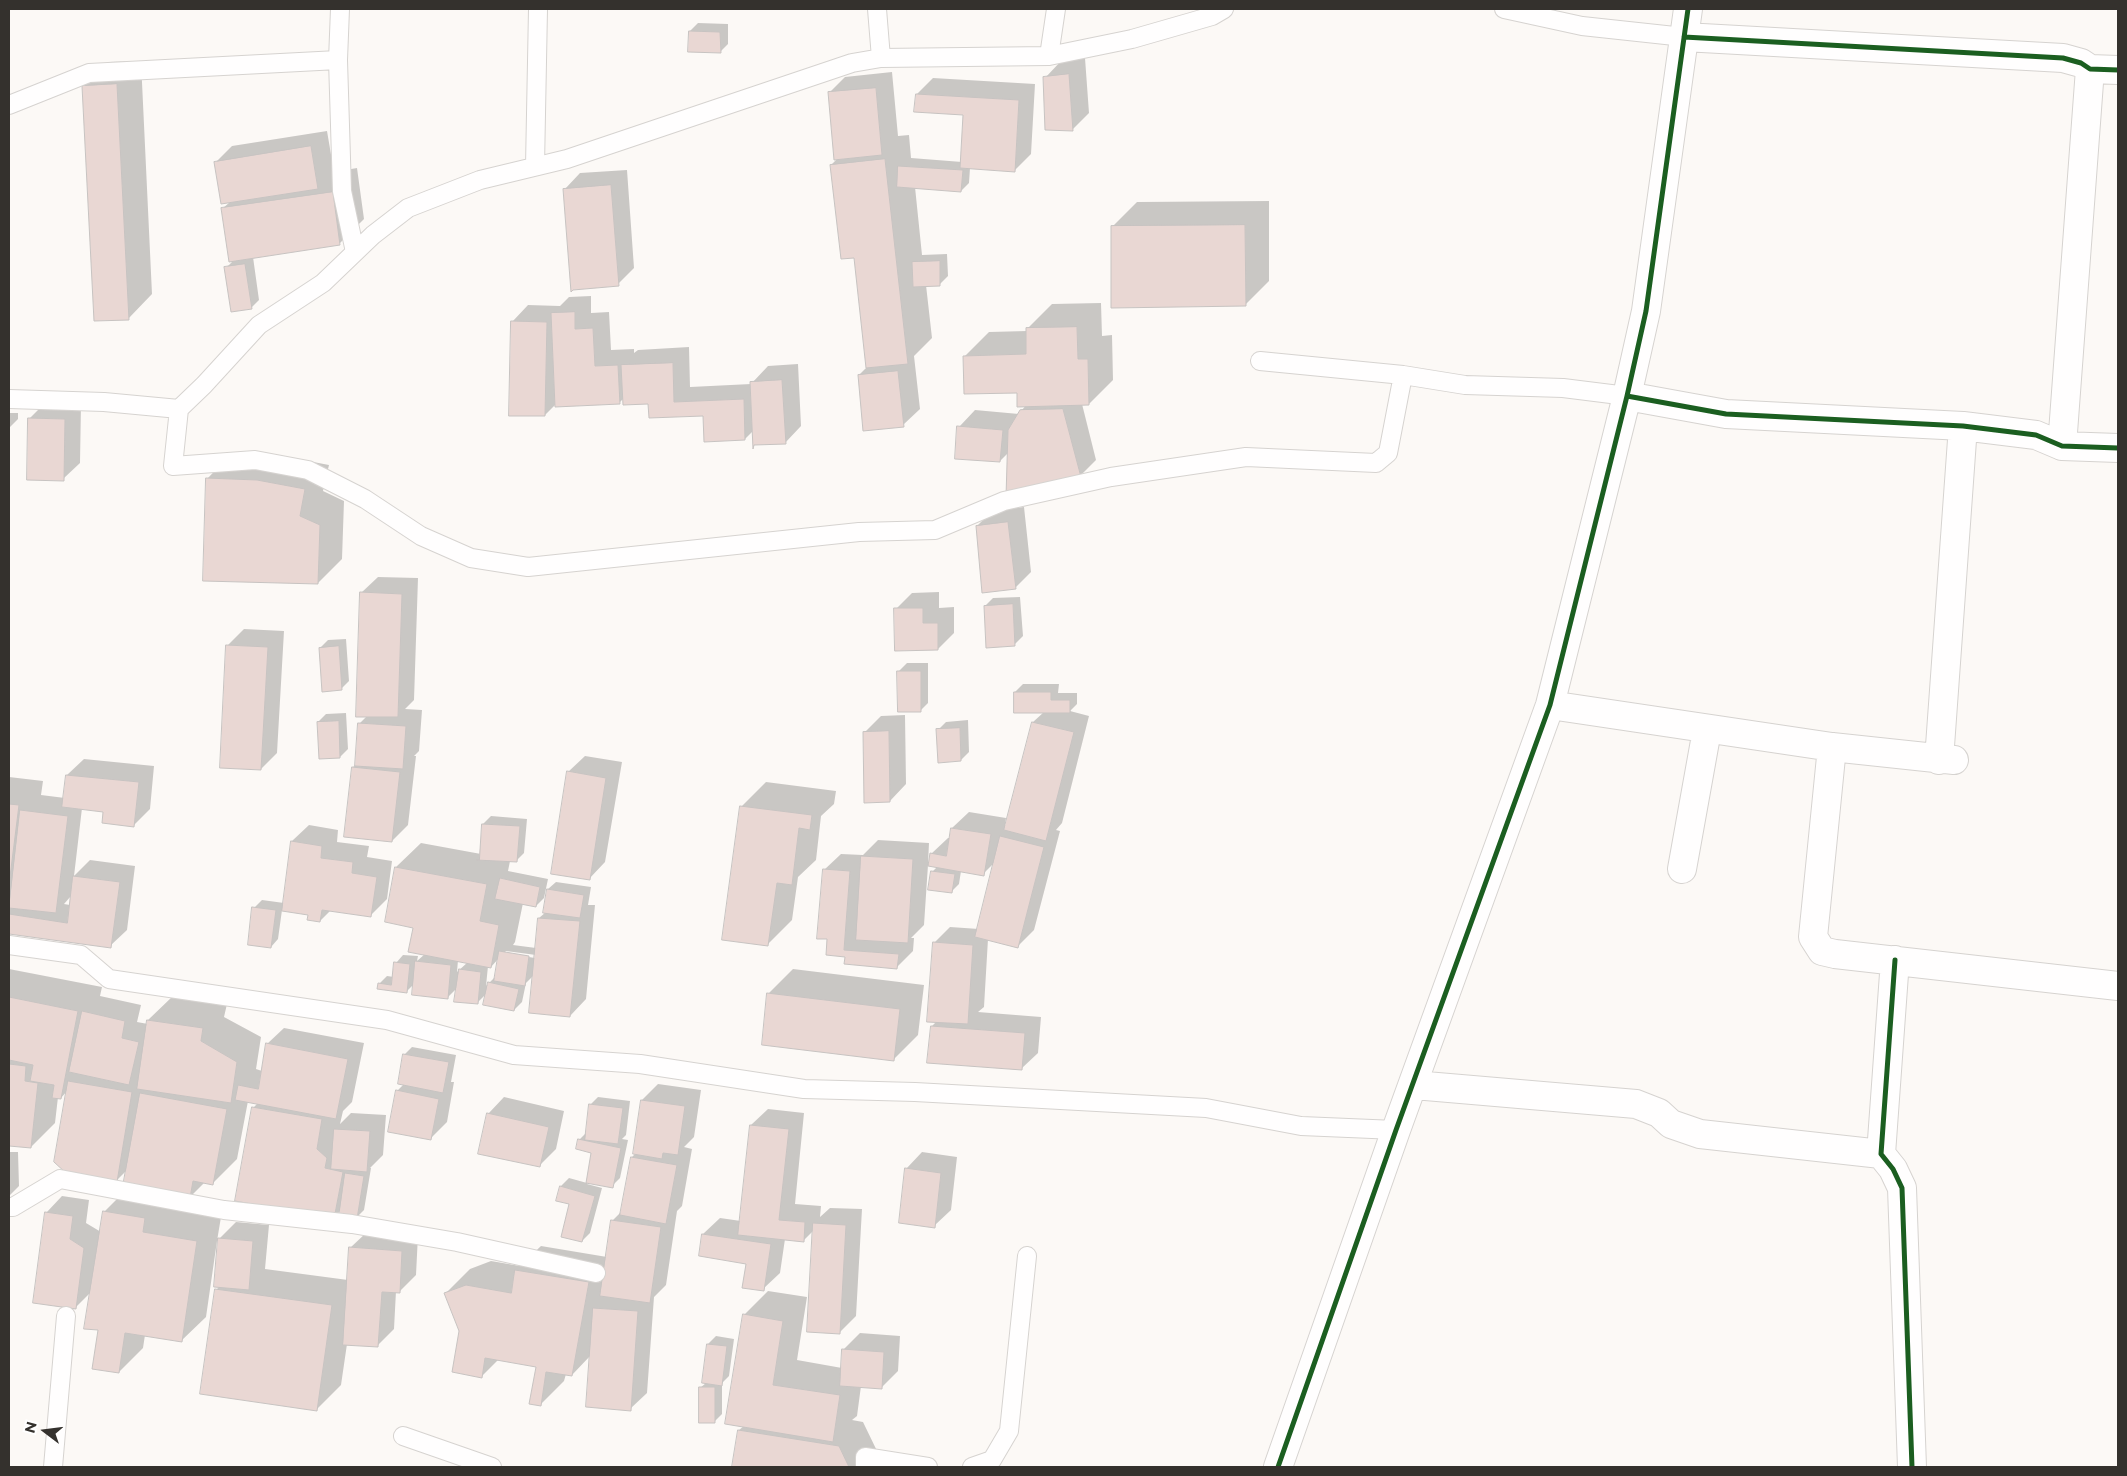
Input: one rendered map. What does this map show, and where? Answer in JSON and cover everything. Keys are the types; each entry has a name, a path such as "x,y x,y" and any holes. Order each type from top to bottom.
{"street":[{"path":"1278,1467 1396,1130 1550,705 1627,396 1646,311 1688,9"},
{"path":"1684,37 2063,58 2081,63 2090,69 2118,70"},
{"path":"2062,446 2090,69"},
{"path":"1627,396 1726,414 1963,426 2036,435 2062,446 2118,448"},
{"path":"1550,705 1707,730 1946,760 1963,426"},
{"path":"1682,869 1707,730"},
{"path":"1832,747 1813,937 1822,951 2118,986"},
{"path":"1895,960 1881,1154 1893,1169 1902,1188 1912,1467"},
{"path":"1414,1084 1636,1104 1659,1113 1671,1124 1700,1134 1881,1154"}],"lane":[{"path":"340,9 338,60 342,191 355,252"},
{"path":"535,166 538,9"},
{"path":"877,9 881,58"},
{"path":"1048,56 1056,9"},
{"path":"1224,9 1212,16 1132,39 1048,56 881,58 852,63 576,156 480,180 408,208 373,236 323,283 258,325 204,385 179,409 173,466 255,460 308,470 365,499 421,536 471,558 528,566 860,532 935,530 1004,501 1111,477 1246,457 1376,463 1388,453 1403,375"},
{"path":"1504,9 1582,26 1684,37"},
{"path":"9,105 88,73 338,60"},
{"path":"1260,361 1403,375 1465,385 1563,388 1627,396"},
{"path":"9,399 104,402 179,409"},
{"path":"9,945 81,955 108,979 387,1020 514,1055 640,1064 804,1089 915,1092 1206,1108 1300,1126 1396,1130"},
{"path":"9,1207 13,1207 60,1179 224,1210 352,1224 457,1242 596,1273"},
{"path":"972,1467 992,1460 1009,1431 1027,1256"},
{"path":"53,1467 66,1316"},
{"path":"403,1436 492,1467"},
{"path":"865,1467 865,1457 928,1467"}],"building":[{"path":"689,31 720,32 721,53 688,52"},
{"path":"1069,74 1073,131 1045,130 1043,77"},
{"path":"117,84 129,320 94,321 82,86"},
{"path":"876,88 882,155 834,160 828,92"},
{"path":"916,94 1019,100 1015,172 960,168 963,115 914,112"},
{"path":"311,146 318,189 221,204 214,162"},
{"path":"885,159 908,364 866,368 854,258 841,259 830,165"},
{"path":"898,166 963,170 961,192 897,187"},
{"path":"611,185 619,286 573,290 571,292 563,189"},
{"path":"333,192 340,245 229,262 221,208"},
{"path":"1245,225 1246,306 1111,308 1111,226"},
{"path":"940,261 940,286 913,287 912,262"},
{"path":"245,264 252,309 231,312 224,267"},
{"path":"575,312 575,329 593,328 595,366 618,365 620,404 555,407 551,313"},
{"path":"511,321 547,322 545,416 509,416"},
{"path":"1077,327 1078,359 1088,359 1089,405 1017,407 1017,393 964,394 963,356 1026,354 1026,328"},
{"path":"673,363 674,402 744,399 745,440 704,442 703,416 649,418 648,404 623,405 621,365"},
{"path":"898,371 904,427 863,431 858,375"},
{"path":"782,380 786,444 754,445 753,449 750,382"},
{"path":"1063,409 1081,477 1006,497 1008,430 1020,410"},
{"path":"28,418 65,419 64,481 27,480"},
{"path":"957,426 1003,430 1000,462 955,459"},
{"path":"206,478 257,480 305,489 300,516 320,525 318,584 203,581"},
{"path":"1008,522 1016,589 982,593 976,526"},
{"path":"360,592 402,594 398,717 356,717"},
{"path":"1013,604 1015,646 986,648 984,606"},
{"path":"894,608 923,608 923,623 938,623 938,650 895,651"},
{"path":"226,645 268,647 261,770 220,768"},
{"path":"339,646 342,690 322,692 319,648"},
{"path":"897,671 921,671 921,712 898,712"},
{"path":"1014,692 1051,692 1051,700 1070,700 1070,713 1014,713"},
{"path":"339,721 340,758 319,759 317,722"},
{"path":"1032,722 1074,732 1046,841 1004,830"},
{"path":"358,723 406,726 403,769 355,766"},
{"path":"960,728 961,761 938,763 936,729"},
{"path":"889,731 890,802 864,803 863,732"},
{"path":"352,767 400,772 392,842 344,837"},
{"path":"567,771 606,778 590,880 551,874"},
{"path":"66,775 139,782 134,827 102,823 103,812 62,807"},
{"path":"9,804 19,805 9,885"},
{"path":"740,806 812,815 810,830 799,828 792,885 777,883 768,946 722,940"},
{"path":"20,810 68,816 56,913 9,908"},
{"path":"482,824 520,826 517,862 476,860 479,860"},
{"path":"951,828 991,834 984,876 928,866 930,853 946,856"},
{"path":"1000,836 1044,847 1018,948 975,937"},
{"path":"291,841 322,846 321,858 353,862 352,873 377,877 371,917 322,910 320,922 307,920 308,915 282,911"},
{"path":"861,856 913,859 908,943 856,940"},
{"path":"395,867 487,884 480,921 499,925 491,968 408,952 413,928 385,922"},
{"path":"823,869 850,871 844,950 899,954 897,969 844,964 845,957 826,955 827,939 817,939"},
{"path":"931,871 955,874 952,893 928,890"},
{"path":"73,876 120,882 111,948 9,934 9,914 67,923"},
{"path":"500,878 540,887 536,907 495,899"},
{"path":"547,889 584,895 580,918 543,913"},
{"path":"252,907 276,910 271,948 248,945"},
{"path":"538,918 580,921 570,1017 529,1013"},
{"path":"933,942 973,945 968,1024 927,1022"},
{"path":"499,951 529,956 525,986 494,981"},
{"path":"415,961 451,965 448,999 412,995"},
{"path":"394,962 410,964 407,993 377,989 378,983 391,985"},
{"path":"459,969 481,972 478,1004 454,1002"},
{"path":"488,982 519,989 514,1011 483,1005"},
{"path":"767,993 900,1009 894,1061 762,1045"},
{"path":"9,997 78,1011 61,1099 52,1098 54,1085 30,1081 33,1065 9,1060"},
{"path":"82,1011 125,1021 122,1038 139,1042 129,1085 69,1072"},
{"path":"147,1020 203,1028 201,1041 237,1062 231,1103 137,1089"},
{"path":"931,1026 1025,1033 1022,1070 927,1063"},
{"path":"266,1043 348,1059 336,1119 235,1100 238,1085 258,1089"},
{"path":"403,1054 449,1062 443,1093 398,1084"},
{"path":"9,1064 26,1066 25,1081 38,1083 31,1148 9,1146"},
{"path":"68,1081 132,1092 117,1182 66,1173 54,1162"},
{"path":"396,1090 439,1099 431,1140 388,1132"},
{"path":"140,1093 227,1109 213,1185 193,1181 190,1198 123,1186"},
{"path":"641,1100 685,1106 678,1155 663,1153 662,1159 633,1154"},
{"path":"589,1104 623,1108 618,1144 585,1140"},
{"path":"252,1107 322,1119 317,1149 327,1158 325,1168 343,1172 334,1219 235,1201"},
{"path":"487,1113 549,1127 540,1167 478,1154"},
{"path":"750,1125 789,1129 779,1220 805,1222 804,1242 738,1235"},
{"path":"334,1129 370,1131 367,1172 331,1169"},
{"path":"578,1139 621,1148 613,1188 586,1183 591,1153 576,1149"},
{"path":"631,1157 677,1165 666,1224 620,1215"},
{"path":"905,1168 941,1173 935,1228 899,1223"},
{"path":"345,1173 364,1176 357,1219 339,1216"},
{"path":"560,1186 595,1196 582,1242 561,1237 569,1204 556,1201"},
{"path":"103,1211 145,1218 143,1232 197,1241 182,1342 125,1333 119,1373 92,1369 98,1330 84,1329"},
{"path":"45,1212 73,1216 70,1239 84,1248 76,1309 33,1303"},
{"path":"611,1220 661,1227 650,1303 600,1296"},
{"path":"813,1223 846,1225 840,1334 807,1332"},
{"path":"702,1234 771,1244 764,1291 742,1288 746,1264 699,1256"},
{"path":"218,1238 253,1241 249,1290 214,1287"},
{"path":"349,1247 402,1251 400,1293 382,1292 378,1347 343,1345"},
{"path":"515,1270 589,1282 572,1376 546,1372 541,1406 529,1404 536,1367 485,1358 482,1378 452,1372 459,1331 444,1293 466,1285 511,1293"},
{"path":"215,1289 332,1305 317,1411 200,1394"},
{"path":"593,1308 638,1311 631,1411 586,1407"},
{"path":"743,1314 783,1321 773,1385 840,1395 833,1442 725,1424"},
{"path":"707,1344 727,1346 722,1386 702,1383"},
{"path":"842,1349 884,1352 882,1389 840,1386"},
{"path":"699,1387 715,1387 715,1423 699,1423"},
{"path":"738,1430 839,1446 849,1467 732,1467"}],"cycle path":[{"path":"1278,1467 1396,1130 1550,705 1627,396 1646,311 1688,9"},
{"path":"1684,37 2063,58 2081,63 2090,69 2118,70"},
{"path":"1627,396 1726,414 1963,426 2036,435 2062,446 2118,448"},
{"path":"1895,960 1881,1154 1893,1169 1902,1188 1912,1467"}]}
